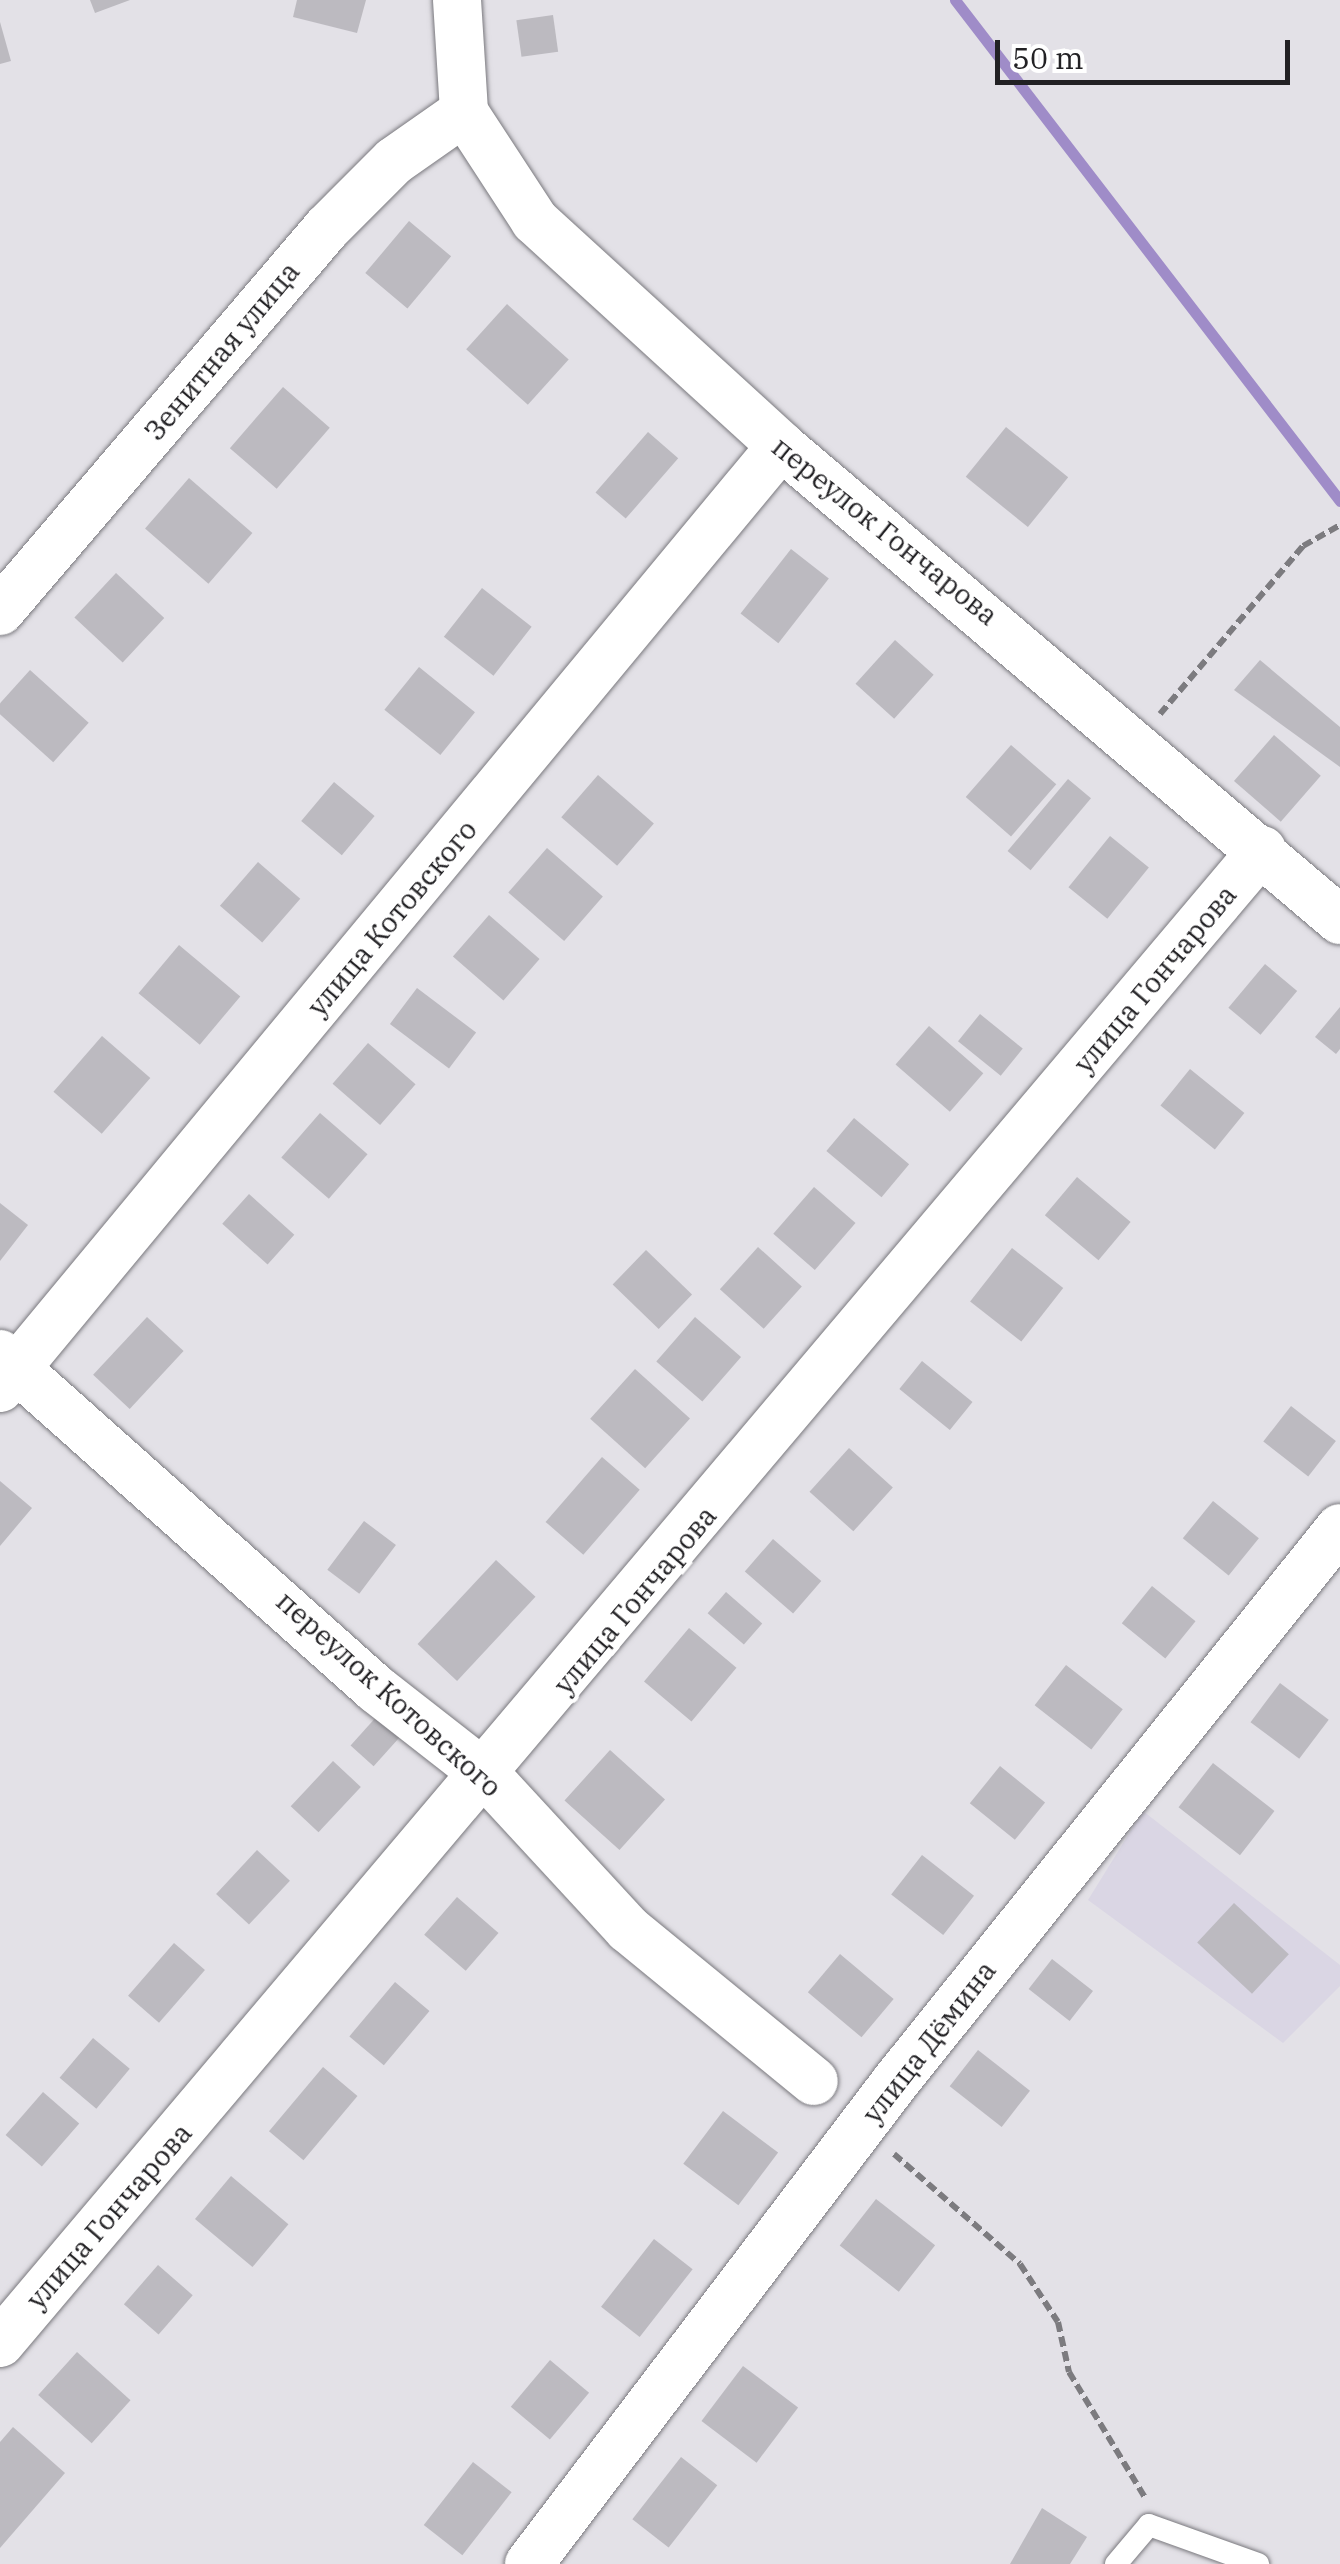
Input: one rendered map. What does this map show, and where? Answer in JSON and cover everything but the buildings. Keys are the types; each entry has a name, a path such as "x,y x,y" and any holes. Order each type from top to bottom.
{"street":[{"path":"456,0 464,112"},
{"name":"переулок Гончарова","path":"464,112 534,221 781,446 1136,742 1340,920"},
{"name":"Зенитная улица","path":"0,610 327,228 394,161 464,112"},
{"name":"улица Котовского","path":"6,1370 781,446"},
{"name":"улица Гончарова","path":"0,2343 486,1774 1262,850"},
{"name":"переулок Котовского","path":"6,1370 376,1689 486,1774 628,1929 814,2081"},
{"name":"улица Дёмина","path":"529,2564 896,2081 1340,1528"},
{"path":"814,2081 896,2081"},
{"path":"814,2081 855,2138"}],"lane":[{"path":"1116,2564 1149,2525 1258,2564"}],"path":[{"path":"1136,742 1303,546 1340,525"},
{"path":"855,2138 1020,2264 1058,2322 1070,2372 1146,2491 1149,2525"}],"shaded area":[{"path":"1143,1811 1340,1965 1340,1986 1283,2043 1088,1900"}],"waterway":[{"path":"955,0 1340,501"}]}
